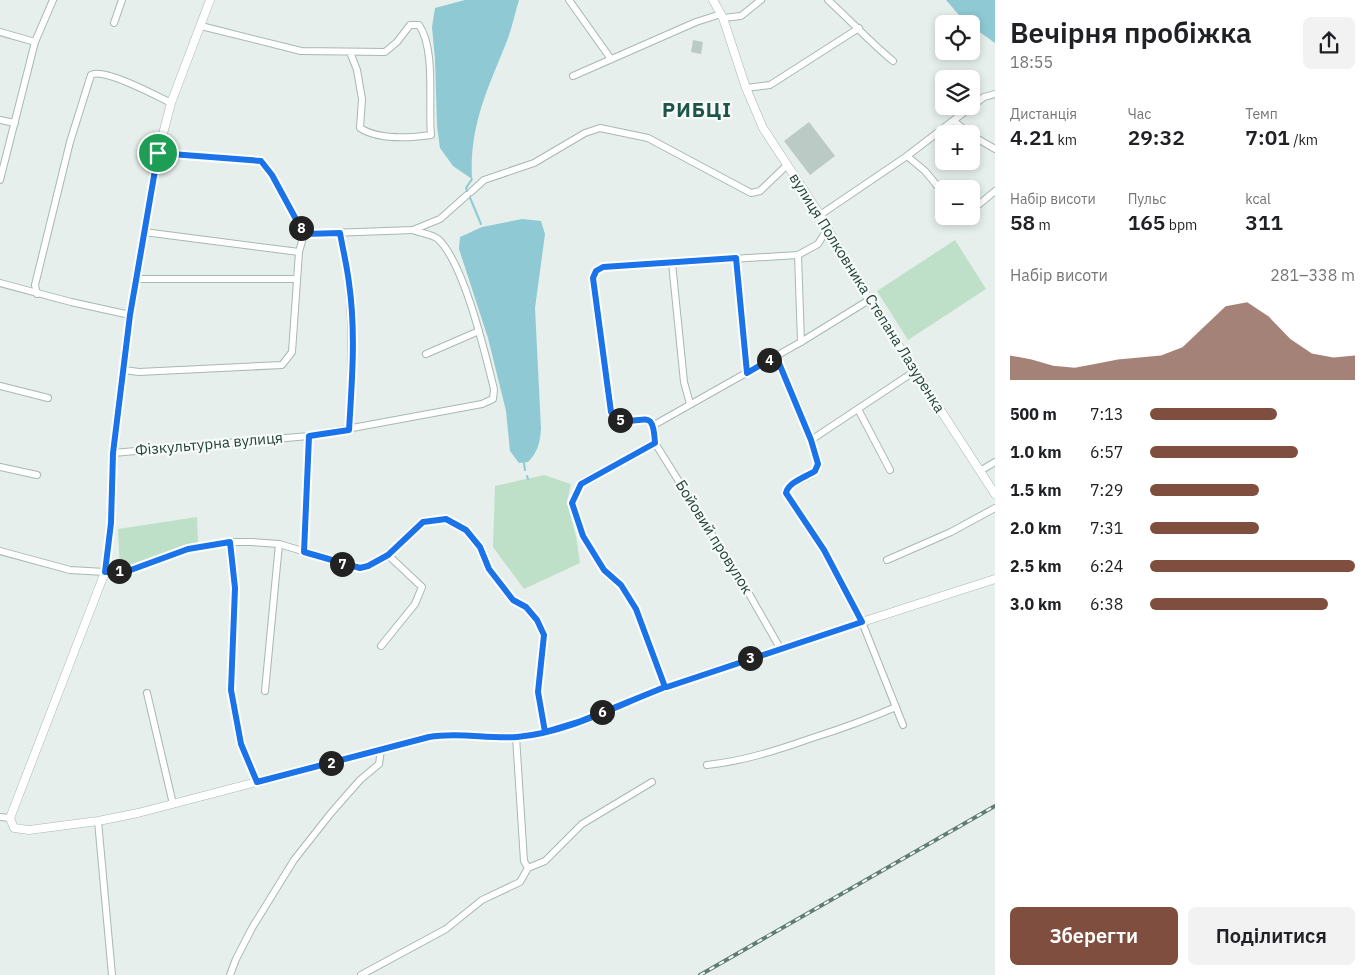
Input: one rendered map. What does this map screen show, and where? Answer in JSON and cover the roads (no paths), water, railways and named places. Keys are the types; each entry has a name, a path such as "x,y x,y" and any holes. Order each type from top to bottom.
{"street":[{"path":"0,180 35,42 53,0"},
{"path":"114,24 122,0"},
{"path":"210,0 171,103 158,153 130,315 113,453 111,523 105,572 10,818 14,828 21,830 98,821 173,804 429,737 448,734 516,737 545,732 581,721 665,687 995,579"},
{"path":"569,0 611,59"},
{"name":"вулиця Полковника Степана Лазуренка","path":"713,0 722,16 746,88 763,128 786,166 820,215 870,300 901,346 915,371 995,494"},
{"path":"573,76 696,22 722,16 740,16 761,0"},
{"path":"828,0 859,28 867,39 893,61"},
{"path":"201,26 301,51 385,52 397,42 410,25 419,25 425,33 429,55 432,135 387,136 367,133 360,128 362,99 357,70 350,52"},
{"path":"746,88 770,84 859,28"},
{"path":"0,32 35,42"},
{"path":"37,294 35,285 70,142 87,83 91,76 95,73 100,73 171,103"},
{"path":"820,215 907,156 988,94 995,94"},
{"path":"0,120 15,123"},
{"path":"954,121 959,125"},
{"path":"304,234 413,230 440,219 484,180 534,163 585,133 600,128 648,138 751,193 760,192 786,166"},
{"path":"980,140 995,149"},
{"path":"124,370 139,372 282,365 292,352 296,279 299,252 304,234 272,175 261,161 158,153"},
{"path":"907,156 925,171 935,183"},
{"path":"980,204 995,191"},
{"path":"828,228 818,244 798,254 603,267 596,271 593,278 611,412 620,420 645,420 654,425 801,342 870,300"},
{"path":"413,230 437,238 454,262 479,331 426,354"},
{"path":"144,232 299,252"},
{"path":"340,233 349,284 351,324 352,385 349,430"},
{"path":"798,254 801,342"},
{"path":"736,258 747,373"},
{"path":"672,263 684,382 690,404"},
{"path":"136,278 296,279"},
{"path":"0,283 37,294 130,315"},
{"name":"Фізкультурна вулиця","path":"113,453 309,436 482,404 493,399 494,389 479,331"},
{"path":"776,356 811,440 818,462 814,472 791,485 787,488 786,493 824,550 862,622 903,726"},
{"path":"811,440 915,371"},
{"path":"0,386 48,398"},
{"path":"858,409 890,470"},
{"name":"Бойовий провулок","path":"654,425 655,443 748,592 780,648"},
{"path":"304,552 309,436"},
{"path":"655,443 581,484 572,503 583,536 604,570 621,585 636,609 665,687"},
{"path":"980,470 995,462"},
{"path":"0,467 37,475"},
{"path":"887,560 951,532 995,508"},
{"path":"0,551 70,570 105,572 128,571 188,549 230,542 279,544 360,568 368,566 388,555 423,522 446,519 466,530 480,547 489,569 513,600 526,607 537,620 544,635 538,692 545,732"},
{"path":"230,542 235,588 231,690 241,744 257,782"},
{"path":"265,691 279,544"},
{"path":"382,646 414,604 422,587 388,555"},
{"path":"147,693 173,804"},
{"path":"707,765 772,753 842,729 896,707"},
{"path":"516,737 524,861 528,868"},
{"path":"230,975 252,928 294,860 360,780 379,764 382,750"},
{"path":"361,975 446,929 488,897 520,882 528,868 545,861 582,824 652,782"},
{"path":"0,817 10,818"},
{"path":"98,821 112,975"}],"water":[{"path":"465,0 519,0 509,36 481,108 474,142 472,179 453,166 440,148 437,126 432,27 435,8"},
{"path":"946,0 995,0 995,43 980,32 980,15 959,15"},
{"path":"522,219 541,221 545,234 535,308 541,434 538,447 528,462 519,463 510,451 506,411 488,338 459,249 460,237 482,227"}],"waterway":[{"path":"472,179 466,188 481,224"},
{"path":"524,463 525,470"}],"railway":[{"path":"700,975 995,806"}],"district":[{"name":"РИБЦІ","path":"697,110"}]}
